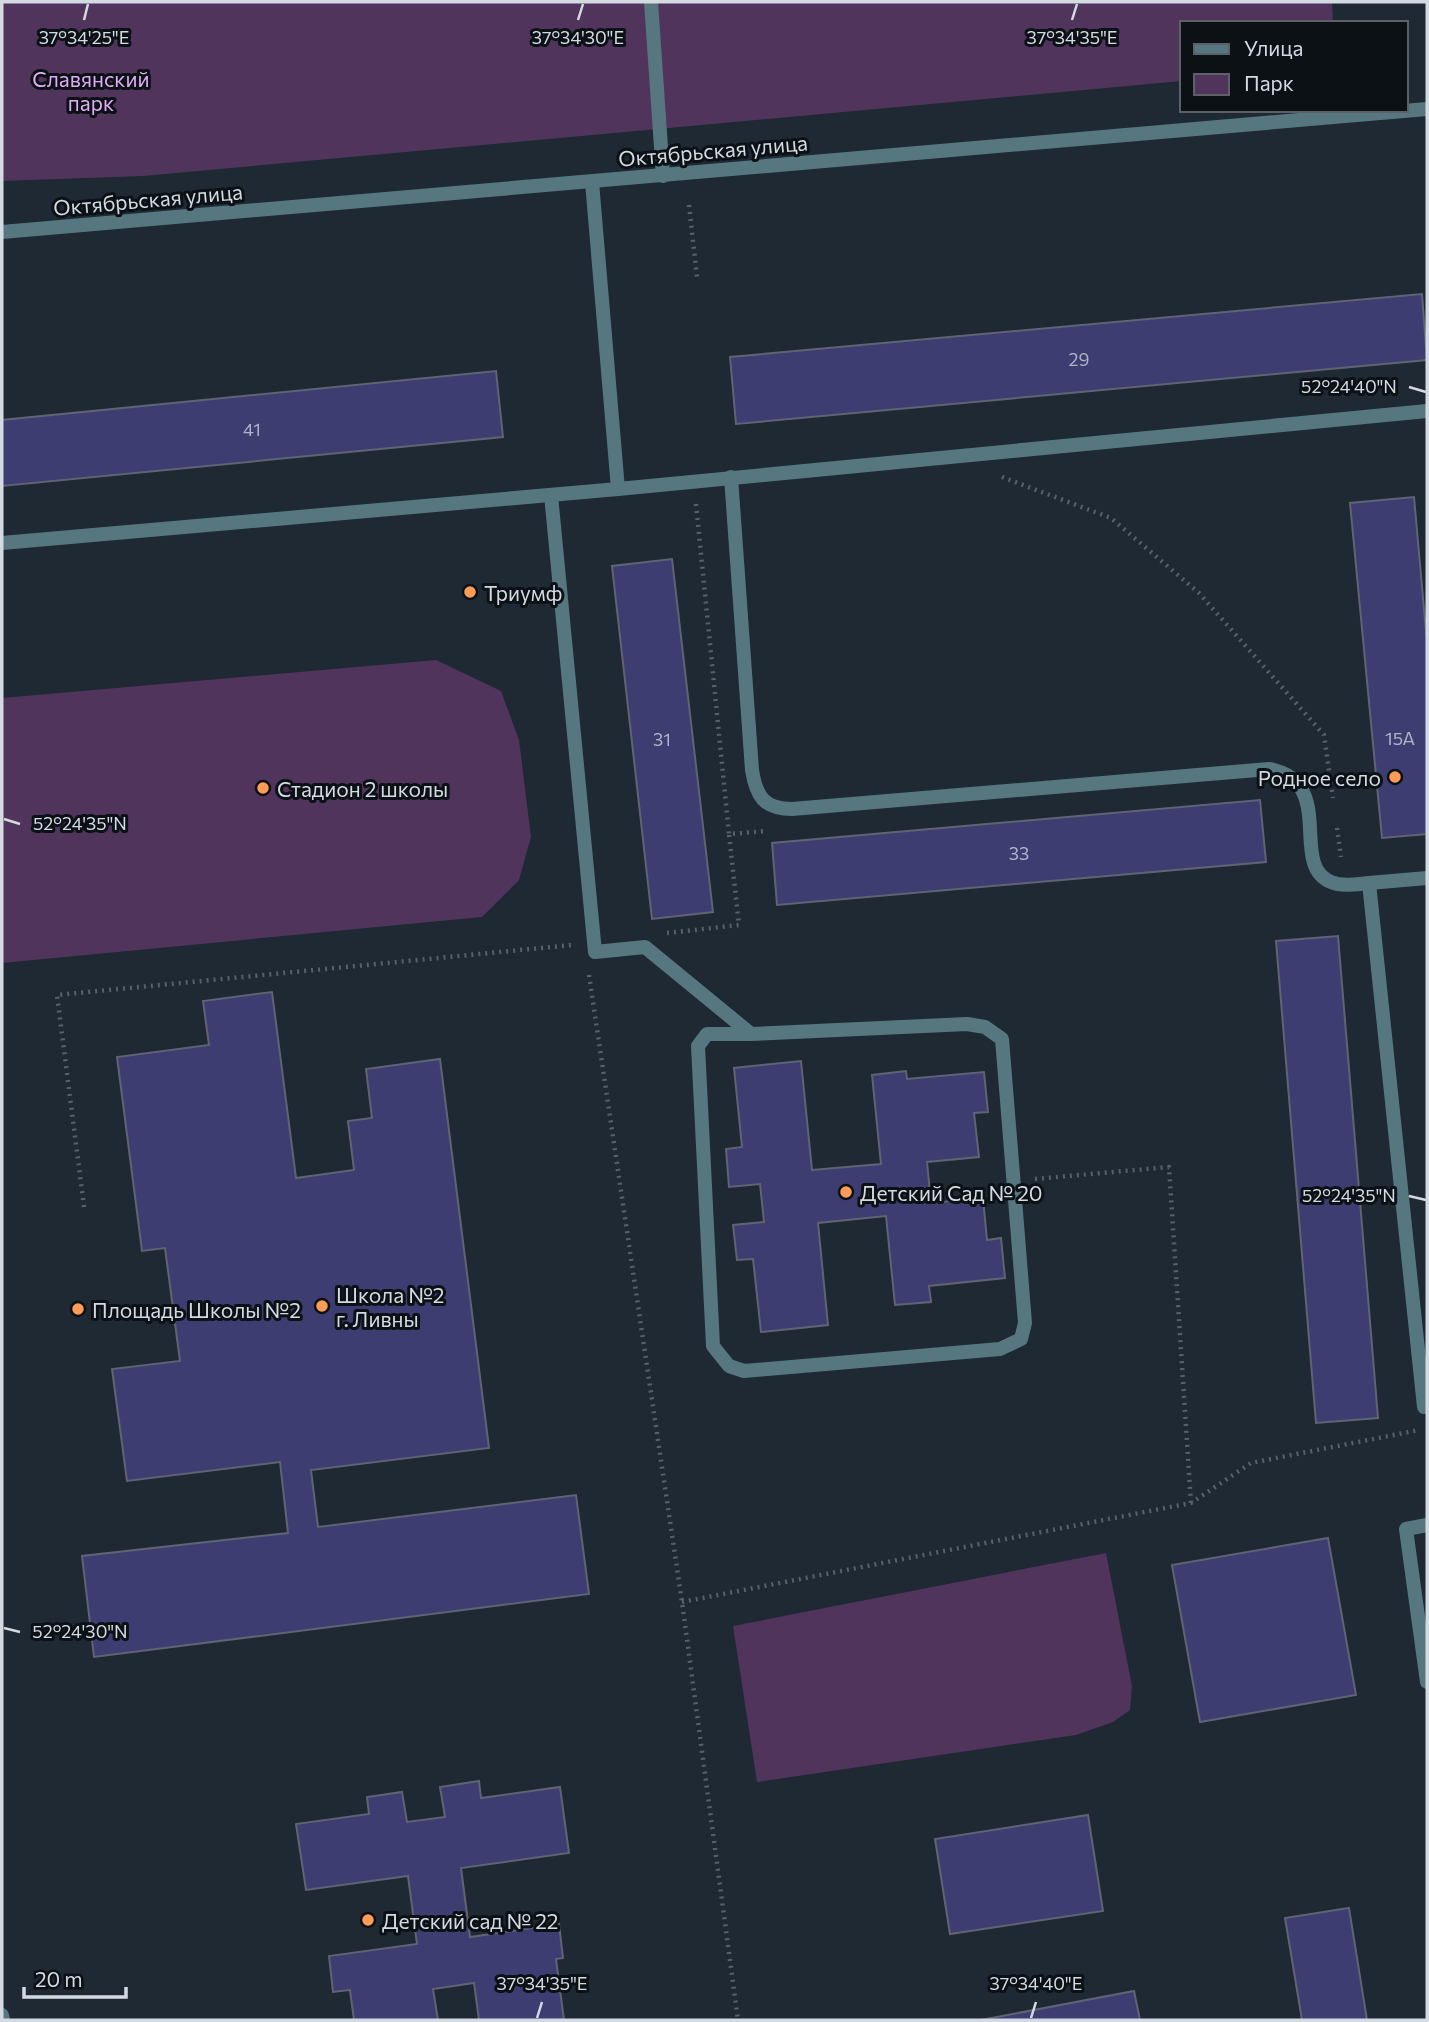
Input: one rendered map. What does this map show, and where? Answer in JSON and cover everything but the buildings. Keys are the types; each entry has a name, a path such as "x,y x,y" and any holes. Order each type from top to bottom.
{"street":[{"path":"651,2 663,176"},
{"name":"Октябрьская улица","path":"1408,111 1427,109"},
{"name":"Октябрьская улица","path":"2,232 1393,112"},
{"path":"592,182 618,489"},
{"path":"2,543 618,489 1427,411"},
{"path":"731,477 752,770 758,793 769,804 792,809 1259,768 1283,773 1301,786 1306,796 1314,861 1320,875 1328,881 1343,885 1427,878"},
{"path":"551,495 589,943 595,952 645,947 751,1034"},
{"path":"1369,883 1424,1407"},
{"path":"967,1024 985,1027 1002,1039 1025,1323 1021,1339 1000,1349 744,1371 729,1366 713,1346 698,1046 707,1034 751,1034 967,1024"},
{"path":"1427,1525 1406,1528 1427,1682"},
{"path":"2,2015 3,2020"}],"path":[{"path":"689,205 697,277"},
{"path":"991,473 1111,518 1199,593 1324,734 1334,809"},
{"path":"660,934 738,925 696,502"},
{"path":"1301,786 1331,784"},
{"path":"1336,821 1341,859 1353,858"},
{"path":"729,834 771,830"},
{"path":"84,1208 57,995 589,943 738,2020"},
{"path":"1013,1181 1169,1167 1191,1503"},
{"path":"682,1602 1191,1503 1251,1462 1427,1429"}],"green space":[{"name":"Славянский парк","path":"2,2 1332,2 1333,21 1180,21 1180,81 143,176 2,181"},
{"name":"Стадион 2 школы","path":"436,660 501,691 519,740 531,837 519,880 482,917 2,963 2,698"},
{"path":"1106,1553 1132,1686 1130,1710 1113,1722 1076,1735 757,1782 733,1626"}],"place":[{"name":"Триумф","path":"470,592"},
{"name":"Родное село","path":"1395,777"},
{"name":"Стадион 2 школы","path":"263,788"},
{"name":"Детский Сад № 20","path":"846,1192"},
{"name":"Школа №2 г. Ливны","path":"322,1306"},
{"name":"Площадь Школы №2","path":"78,1309"},
{"name":"Детский сад № 22","path":"368,1920"}]}
